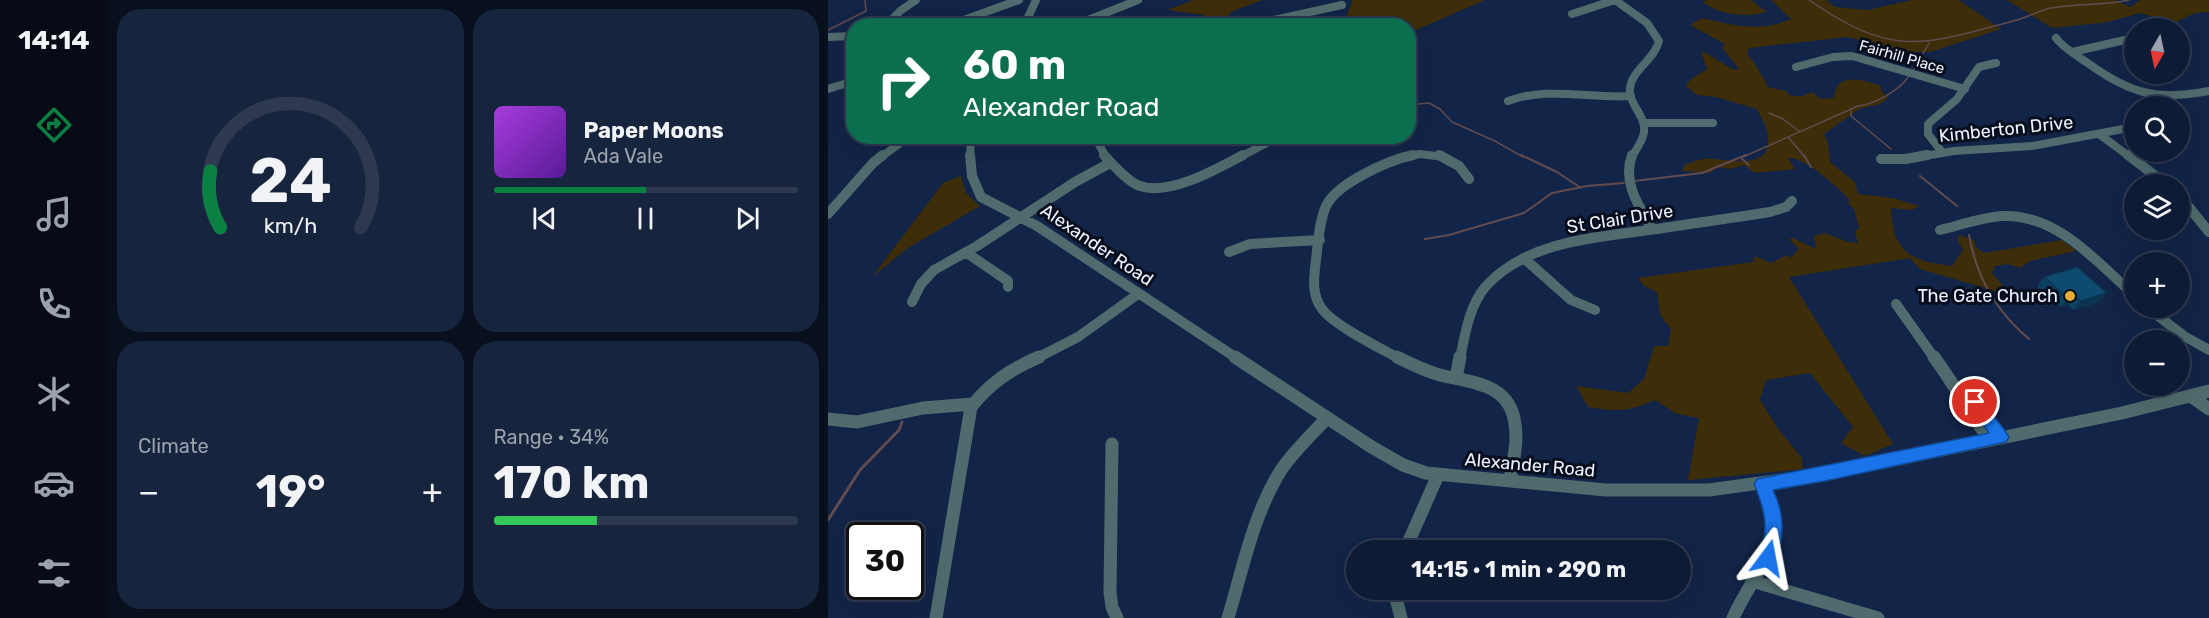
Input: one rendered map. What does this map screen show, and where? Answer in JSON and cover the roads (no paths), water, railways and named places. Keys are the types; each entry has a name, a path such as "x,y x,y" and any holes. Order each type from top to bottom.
{"street":[{"path":"893,18 916,0"},
{"path":"969,18 1019,0"},
{"path":"1029,18 1036,0"},
{"path":"1093,18 1138,0"},
{"path":"1572,14 1615,0 1649,26 1659,41 1657,50 1633,81 1631,96 1644,123 1644,135 1629,164 1628,178 1652,229"},
{"path":"1286,18 1316,8 1342,5"},
{"path":"828,37 846,36"},
{"path":"2056,38 2072,52 2123,86 2152,100 2209,91"},
{"path":"2072,52 2124,40"},
{"name":"Fairhill Place","path":"1796,67 1833,57 1852,56 1965,89"},
{"path":"1942,152 1931,140 1927,126 1931,120 1958,99 1979,67 1996,63"},
{"path":"828,89 846,83"},
{"path":"1508,101 1526,94 1542,92 1588,96 1631,96"},
{"path":"1644,123 1713,123"},
{"name":"Kimberton Drive","path":"1881,159 1906,159 1942,152 2032,146 2124,129"},
{"path":"2099,134 2153,174"},
{"path":"828,214 873,163 899,144"},
{"name":"Alexander Road","path":"971,144 971,171 976,190 989,202 1021,217 1097,264 1138,294 1403,465 1438,475 1627,491 1709,490 1825,474 2192,397 2209,391"},
{"path":"1096,144 1098,150 1110,163 1141,187 1155,189 1174,187 1196,179 1262,145"},
{"path":"1469,178 1461,168 1438,156 1418,154 1397,158 1350,183 1331,197 1322,216 1314,291 1316,300 1327,315 1406,363 1432,373 1474,381 1494,389 1504,397 1511,408 1516,428 1510,480"},
{"path":"912,302 918,287 928,275 967,253 1074,180 1110,163"},
{"name":"St Clair Drive","path":"1456,378 1479,296 1493,279 1526,260 1547,249 1575,241 1770,212 1786,207 1792,201"},
{"path":"2190,208 2209,232"},
{"path":"2037,220 2039,209"},
{"path":"1940,230 2004,216 2037,220 2061,233 2124,287"},
{"path":"1229,252 1250,244 1320,240"},
{"path":"967,253 1008,281 1008,287"},
{"path":"1526,260 1571,300 1595,310"},
{"path":"936,618 964,441 973,404 983,390 1000,375 1069,342 1138,294"},
{"path":"1896,304 1956,387 1963,404 1995,438"},
{"path":"2161,318 2184,336 2209,350"},
{"path":"2192,397 2209,409"},
{"path":"828,419 857,422 923,408 973,404"},
{"path":"1228,618 1260,512 1269,492 1292,455 1327,418"},
{"path":"1112,444 1110,592 1112,607 1117,618"},
{"path":"1409,540 1438,475"},
{"path":"1733,618 1752,581 1768,558 1775,531 1773,507 1762,484"},
{"path":"1752,581 1878,618"},
{"path":"1396,600 1401,618"}],"waterway":[{"path":"852,18 866,11 865,0"},
{"path":"1809,0 1838,19 1864,32 1887,39 1910,42 1957,36 2051,8 2129,0"},
{"path":"828,30 846,21"},
{"path":"1913,71 1929,43"},
{"path":"1788,137 1858,106 1879,100 1893,92 1909,76"},
{"path":"1416,104 1429,103 1440,109 1452,122 1495,141 1523,157"},
{"path":"1851,111 1851,116 1891,149"},
{"path":"1769,113 1783,119 1799,131"},
{"path":"1743,157 1788,137"},
{"path":"1788,137 1805,157"},
{"path":"1521,155 1557,172 1580,187"},
{"path":"1634,181 1702,173 1746,155"},
{"path":"1804,155 1811,167"},
{"path":"1742,159 1749,165"},
{"path":"1920,176 1957,206"},
{"path":"1580,187 1624,183"},
{"path":"1425,239 1449,235 1524,213 1552,193 1580,187"},
{"path":"1969,235 1977,265 1990,292 2007,317 2029,339"},
{"path":"828,520 860,470 899,430 902,422"}],"place":[{"name":"The Gate Church","path":"2070,296"}]}
